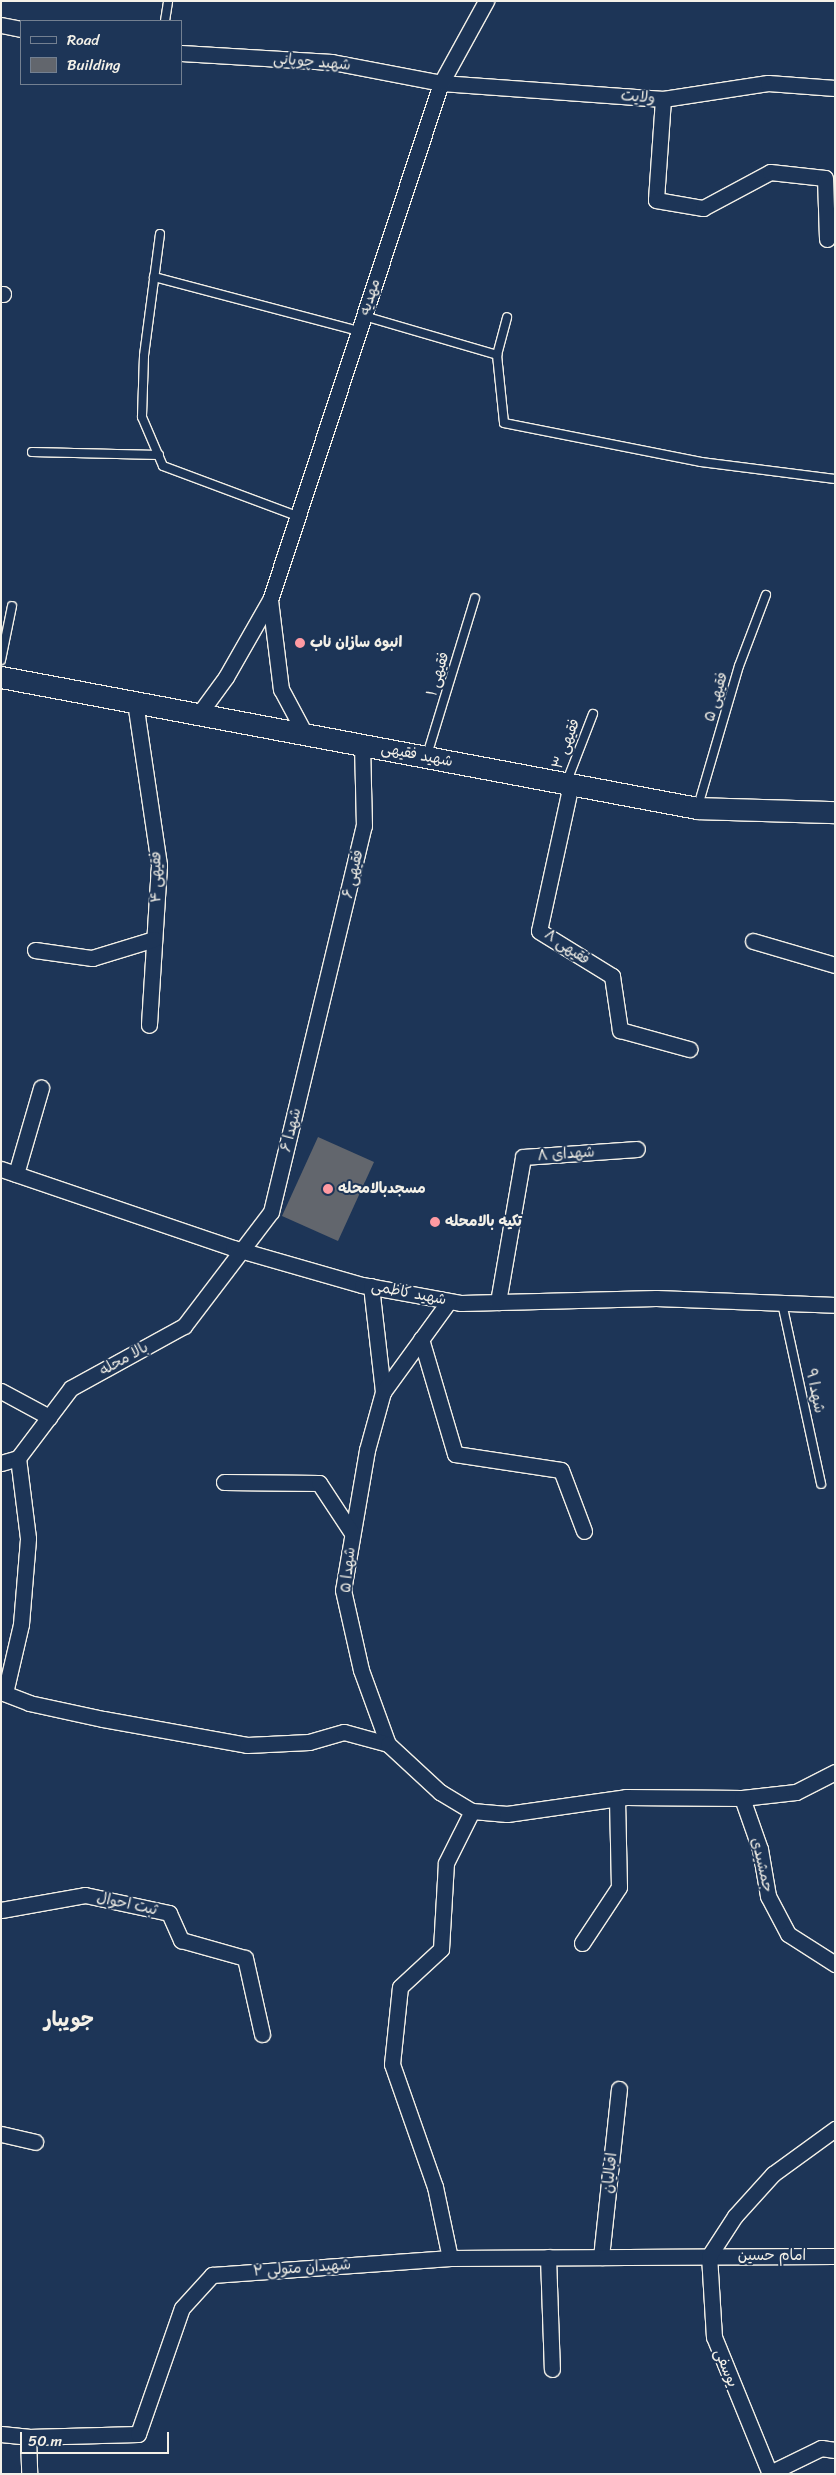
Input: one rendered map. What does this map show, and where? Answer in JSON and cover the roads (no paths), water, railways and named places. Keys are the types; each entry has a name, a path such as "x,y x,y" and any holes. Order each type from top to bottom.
{"main road":[{"name":"شهید فقیهی","path":"1,677 698,808 835,812"}],"street":[{"name":"مهدیه","path":"270,600 441,83 486,1"},
{"path":"1,25 20,29"},
{"name":"شهید چوپانی","path":"182,53 332,62 441,83"},
{"name":"ولایت","path":"441,83 663,99 768,83 835,88"},
{"path":"663,99 656,200 703,208 770,172 825,178 827,239"},
{"path":"199,714 226,677 270,600"},
{"path":"270,600 281,689 305,734"},
{"name":"فقیهی ۴","path":"135,702 159,865 149,1025"},
{"name":"فقیهی ۶","path":"322,1002 364,826 362,744"},
{"name":"فقیهی ۸","path":"568,784 540,931 612,976 620,1030 689,1049"},
{"path":"35,950 92,958 154,939"},
{"path":"753,941 835,965"},
{"name":"شهدا ۶","path":"244,1251 271,1212 322,1002"},
{"path":"8,1171 41,1088"},
{"name":"شهدای ۸","path":"498,1302 523,1157 637,1149"},
{"name":"شهید کاظمی","path":"8,1171 244,1251 371,1286 449,1301 498,1302 656,1298 834,1304"},
{"name":"بالا محله","path":"18,1458 71,1388 184,1326 244,1251"},
{"name":"شهدا ۵","path":"371,1286 383,1392 352,1532 343,1590 361,1670 388,1744"},
{"name":"شهدا ۵","path":"383,1392 449,1301"},
{"path":"420,1340 456,1454 561,1470 584,1531"},
{"path":"1,1391 49,1417"},
{"path":"1,1463 18,1458 28,1538 21,1624 3,1693 30,1703 158,1731 247,1745 309,1742 344,1732 388,1744 440,1792 472,1811 507,1814 617,1799 742,1798 796,1792 835,1772"},
{"path":"224,1482 319,1483 352,1532"},
{"name":"جمشیدی","path":"742,1798 760,1849 768,1896 788,1934 835,1964"},
{"path":"582,1943 619,1887 617,1799"},
{"path":"450,2258 435,2187 392,2064 400,1987 442,1949 446,1863 472,1811"},
{"name":"ثبت احوال","path":"1,1910 84,1895 170,1913 181,1940 245,1958 262,2034"},
{"name":"اقبالیان","path":"601,2257 619,2089"},
{"path":"709,2256 735,2216 773,2174 835,2129"},
{"path":"1,2134 35,2142"},
{"name":"شهیدان متولی ۲","path":"1,2434 28,2437 138,2434 182,2308 212,2275 450,2258 709,2256"},
{"name":"امام حسین","path":"709,2256 835,2256"},
{"name":"یوسفی","path":"709,2256 714,2337 770,2473"},
{"path":"548,2257 552,2369"},
{"path":"28,2437 29,2474"},
{"path":"770,2473 821,2448 835,2450"}],"lane":[{"path":"166,20 168,1"},
{"path":"160,234 144,356 142,417 164,466 298,516"},
{"path":"154,277 358,331"},
{"path":"364,316 497,355"},
{"path":"507,317 497,355 504,423 701,462 835,479"},
{"path":"32,452 159,455"},
{"name":"فقیهی ۵","path":"698,808 739,666 766,594"},
{"name":"فقیهی ۱","path":"427,757 475,598"},
{"path":"1,660 12,606"},
{"name":"فقیهی ۳","path":"568,784 593,714"},
{"name":"شهدا ۹","path":"782,1303 821,1484"}],"place":[{"name":"انبوه سازان ناب","path":"300,643"},
{"name":"مسجدبالامحله","path":"328,1189"},
{"name":"تکیه بالامحله","path":"435,1222"}],"district":[{"name":"جویبار","path":"69,2019"}]}
